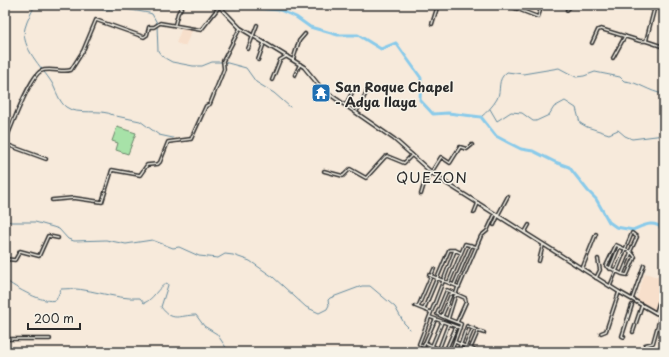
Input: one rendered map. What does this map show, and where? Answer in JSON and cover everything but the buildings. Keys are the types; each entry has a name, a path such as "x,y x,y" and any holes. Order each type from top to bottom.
{"highway":[{"path":"656,5 664,8"}],"street":[{"path":"175,24 178,13 183,5"},
{"path":"432,24 438,5"},
{"path":"507,5 538,17 542,5"},
{"path":"568,10 572,5"},
{"path":"645,5 654,10 646,41"},
{"path":"46,159 5,143 18,109 37,74 42,71 71,70 83,51 96,20 144,37 147,35 149,27 160,23 175,24 201,30 218,6 240,28 308,70 322,88 357,111 394,139 431,172 633,302 663,314 653,343 645,345 643,352"},
{"path":"248,49 257,25"},
{"path":"52,200 74,198 102,202 112,170 140,175 147,165 159,163 168,142 191,139 206,106 210,104 224,69 223,61 240,28"},
{"path":"592,43 599,29 664,47"},
{"path":"293,60 299,41 305,34"},
{"path":"613,58 625,36"},
{"path":"258,60 264,43"},
{"path":"272,80 280,60 287,56"},
{"path":"295,75 300,64"},
{"path":"357,111 368,89"},
{"path":"346,104 352,93"},
{"path":"421,194 431,172 441,157 450,163 460,147 467,149 472,145"},
{"path":"324,172 342,176 350,169 366,178 384,157 388,156 404,163 412,155"},
{"path":"448,319 458,287 477,246 508,196"},
{"path":"474,213 478,203"},
{"path":"494,225 497,215"},
{"path":"524,233 529,225"},
{"path":"610,286 631,233 635,234 637,237 622,274"},
{"path":"582,269 596,234"},
{"path":"5,259 15,260 20,251 39,256 48,236 58,238"},
{"path":"448,283 465,244 477,246"},
{"path":"454,285 472,244"},
{"path":"539,261 543,245"},
{"path":"615,246 619,247 631,252 635,256 627,274 622,274 606,266 615,246"},
{"path":"610,268 619,247"},
{"path":"424,310 449,250 455,250 461,253"},
{"path":"430,352 419,344 455,250"},
{"path":"596,278 600,270 598,259"},
{"path":"624,337 622,336 644,265"},
{"path":"430,312 416,307 434,269"},
{"path":"430,275 458,287"},
{"path":"656,312 664,286"},
{"path":"457,322 466,300 465,298 446,290 438,312 448,319 484,333"},
{"path":"442,316 452,292"},
{"path":"601,333 606,331 619,292"},
{"path":"633,332 642,305"},
{"path":"430,317 460,328"},
{"path":"413,352 415,348 422,352 435,320"},
{"path":"432,346 442,322"},
{"path":"438,350 448,324"},
{"path":"451,352 461,324"},
{"path":"458,352 467,326"},
{"path":"426,343 445,352 456,327"},
{"path":"463,352 473,328"},
{"path":"469,352 478,331"},
{"path":"5,339 50,340"},
{"path":"455,342 479,352"}],"shaded area":[{"path":"182,27 193,29 185,46 176,43"},
{"path":"645,273 664,279 656,311 636,300"}],"green space":[{"path":"117,127 136,133 128,154 116,150 118,143 112,141"}],"waterway":[{"path":"35,5 28,19 24,35 29,50 52,83 61,102 71,110 83,112 102,112 113,115"},
{"path":"42,5 45,8 78,6 105,10 119,8 152,14 157,23"},
{"path":"253,5 256,8 280,10 296,17 310,27 338,35 358,35 381,49 396,43 421,78 420,100 433,114 448,113 481,117 496,136 521,149 533,151 569,167 596,199 609,222 616,227 633,230 648,224 652,224 660,226 664,229"},
{"path":"157,25 158,51 163,57 172,62 193,66 202,66 212,62 222,62"},
{"path":"224,62 246,68 256,82 274,93 290,107"},
{"path":"481,117 490,109 497,99 500,81 507,72 523,74 559,68 576,77 595,72 620,77 624,81 664,94"},
{"path":"490,109 497,121 511,112 522,113 533,121 536,121 549,115 554,107 565,101 576,108 580,123 587,127 609,134 618,130 625,136 632,139 664,135"},
{"path":"116,116 140,121 159,135 173,138"},
{"path":"5,220 11,222 35,222 53,227 59,229 68,239 74,241 106,240 126,244 152,240 173,248 179,247 199,256 218,258 225,254 233,255 250,261 273,277 306,307 319,313 327,309 329,305 328,300 330,298 362,286 370,286 395,307 404,323 410,329"},
{"path":"5,280 23,291 44,300 56,300 61,289 81,289 120,297 140,298 144,303 167,283 168,285 161,307 165,312 173,317 196,315 204,326 217,334 229,352"}],"place":[{"name":"San Roque Chapel - Adya Ilaya","path":"321,93"}],"district":[{"name":"QUEZON","path":"432,176"}]}
